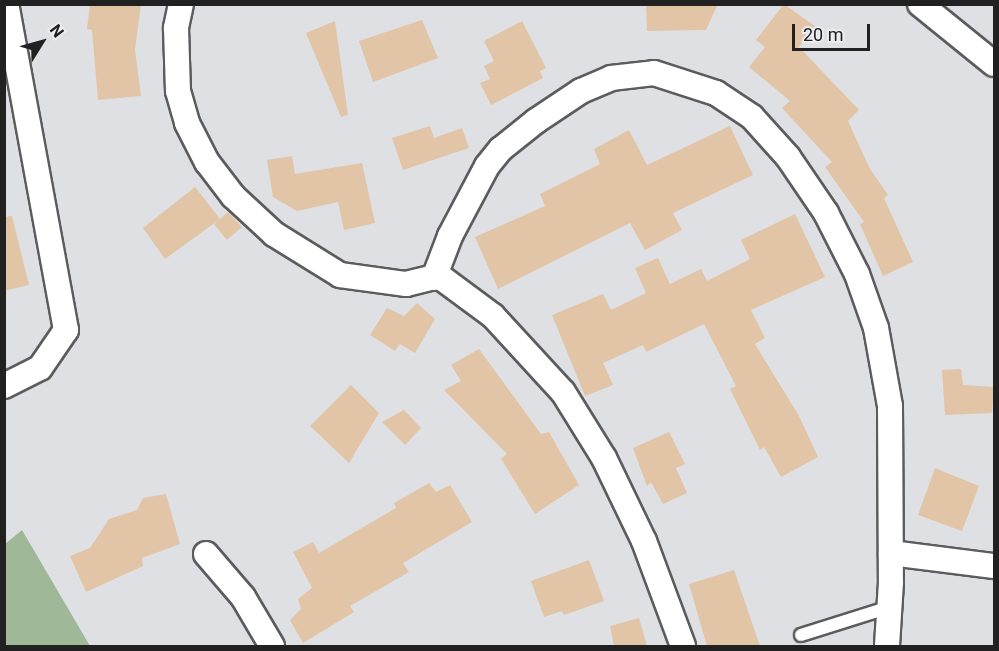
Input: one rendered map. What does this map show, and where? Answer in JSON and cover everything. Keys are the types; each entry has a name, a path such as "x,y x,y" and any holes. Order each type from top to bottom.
{"street":[{"path":"4,387 40,368 66,330 6,4"},
{"path":"181,4 176,28 178,91 187,123 207,162 233,196 273,234 340,274 406,285 439,276 493,316 570,401 604,458 644,541 683,646"},
{"path":"920,4 994,64"},
{"path":"434,278 450,236 487,166 501,149 536,121 581,91 611,78 654,73 726,98 752,117 788,157 826,213 857,274 876,328 890,406 891,553 887,646"},
{"path":"891,553 994,566"},
{"path":"206,554 243,597 272,646"}],"lane":[{"path":"801,635 890,607"}],"green space":[{"path":"22,530 90,646 5,646 5,544"}],"building":[{"path":"90,4 141,4 135,50 141,96 98,100 92,30 87,29"},
{"path":"646,4 718,4 706,30 647,31"},
{"path":"784,4 816,27 799,47 859,110 848,121 870,169 888,195 884,198 913,262 883,276 860,224 864,222 825,167 832,162 782,108 790,101 749,67 765,47 756,40"},
{"path":"422,20 438,58 373,82 359,41"},
{"path":"335,21 348,115 341,117 306,33"},
{"path":"522,21 546,68 540,71 543,78 491,105 480,83 490,79 484,66 494,61 484,41"},
{"path":"430,126 434,138 462,128 469,148 403,170 392,138"},
{"path":"730,126 753,175 673,213 682,230 645,250 630,223 498,289 475,237 545,206 540,194 600,164 594,149 629,130 647,165"},
{"path":"292,156 295,174 362,163 375,223 344,230 338,202 297,211 273,197 267,160"},
{"path":"195,187 220,219 165,259 143,228"},
{"path":"228,212 242,227 227,240 214,224"},
{"path":"795,214 825,277 751,310 765,338 755,344 799,416 818,457 781,477 764,447 760,450 730,389 736,386 704,324 646,352 643,345 603,363 613,385 585,396 552,315 603,294 611,310 646,293 635,268 658,258 670,284 701,269 707,281 750,259 741,240"},
{"path":"12,216 29,285 4,291 4,217"},
{"path":"417,303 435,319 415,353 400,344 395,351 370,335 387,308 404,316"},
{"path":"479,349 541,434 549,432 579,485 535,514 501,459 507,454 444,390 461,381 451,365"},
{"path":"961,369 963,385 994,387 992,413 945,415 942,370"},
{"path":"351,385 379,413 349,463 310,426"},
{"path":"404,410 421,428 405,445 382,422"},
{"path":"669,432 685,464 676,468 687,493 663,504 651,482 647,486 633,448"},
{"path":"935,468 979,486 962,531 918,515"},
{"path":"429,483 436,492 450,485 472,522 403,563 409,572 350,606 354,612 303,643 290,620 301,609 298,599 312,588 293,552 313,542 319,553 396,508 394,503"},
{"path":"166,494 180,544 142,558 143,566 86,592 70,556 90,548 109,519 137,510 143,498"},
{"path":"589,560 604,601 564,615 562,611 544,617 531,581"},
{"path":"734,570 760,646 707,646 689,584"},
{"path":"639,618 647,646 614,646 610,626"}]}
